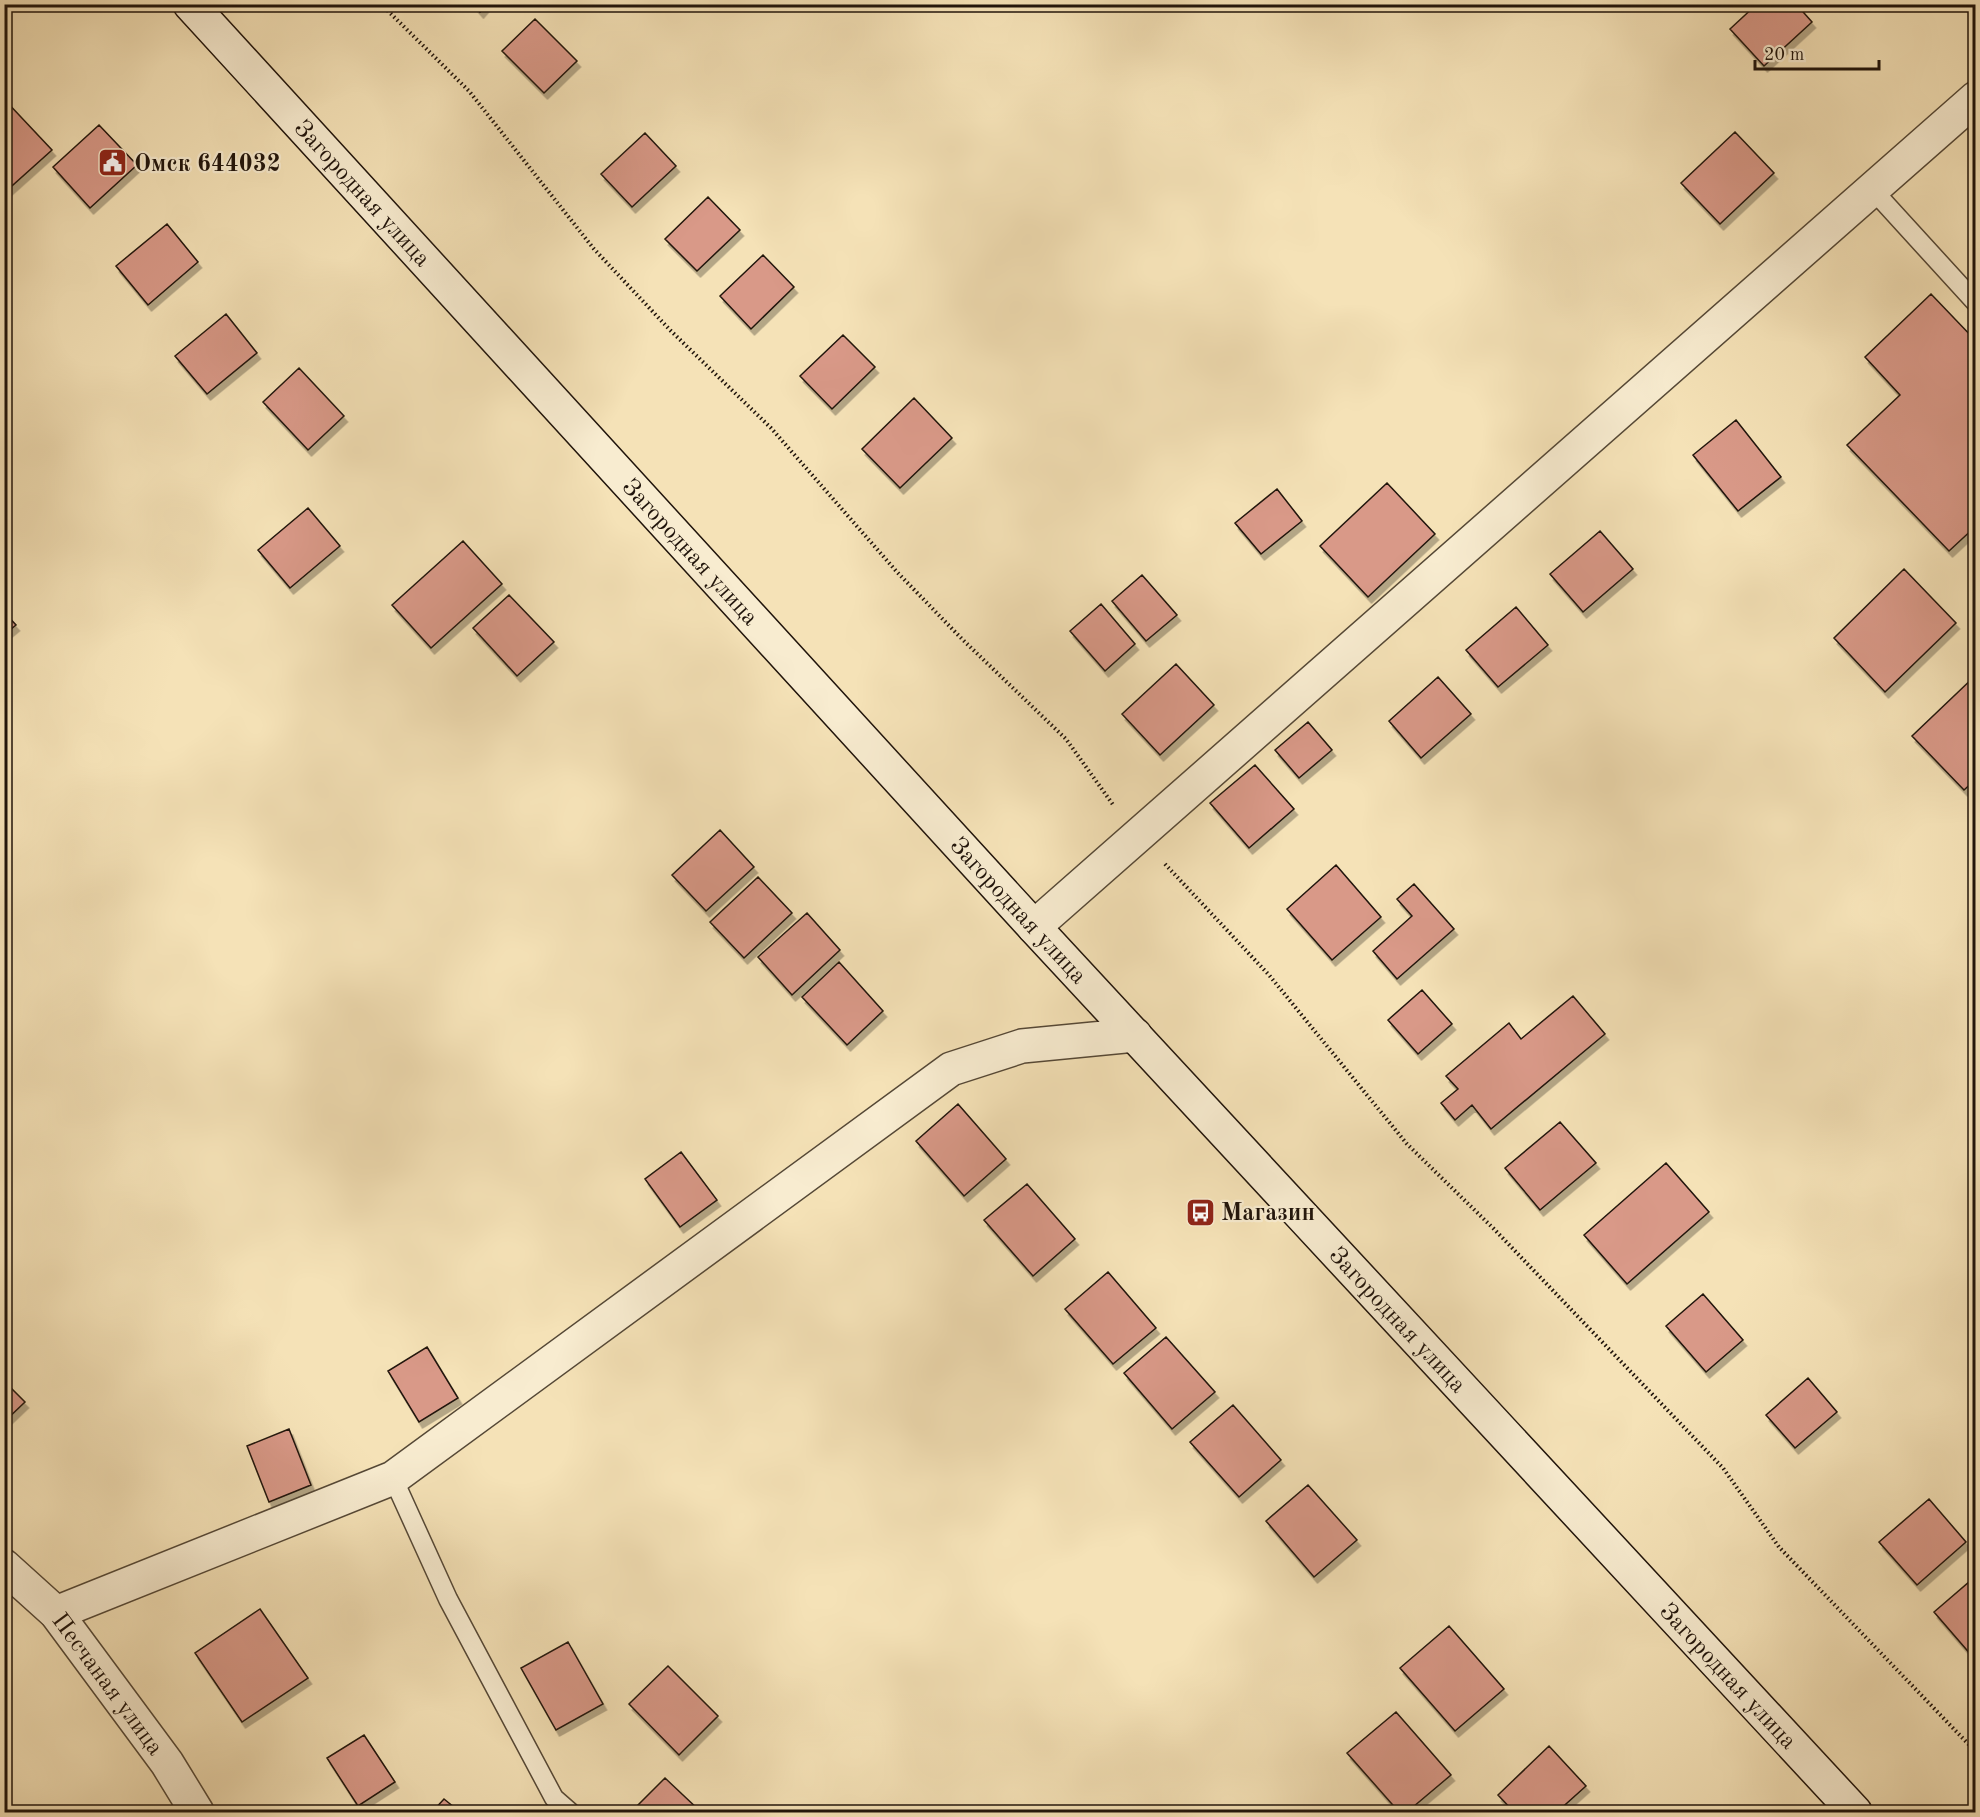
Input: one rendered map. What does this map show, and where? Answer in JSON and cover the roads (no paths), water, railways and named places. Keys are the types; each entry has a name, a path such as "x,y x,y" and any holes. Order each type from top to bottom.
{"street":[{"name":"Загородная улица","path":"190,4 1034,927 1854,1812"},
{"path":"1034,927 1976,98"},
{"path":"56,1613 393,1478 951,1069 1022,1046 1135,1035"},
{"name":"Песчаная улица","path":"4,1566 56,1613 167,1763 197,1812"}],"lane":[{"path":"1872,189 1976,303"},
{"path":"393,1478 453,1609 554,1798 570,1812"}],"place":[{"name":"Омск 644032","path":"113,163"},
{"name":"Магазин","path":"1200,1212"}]}
